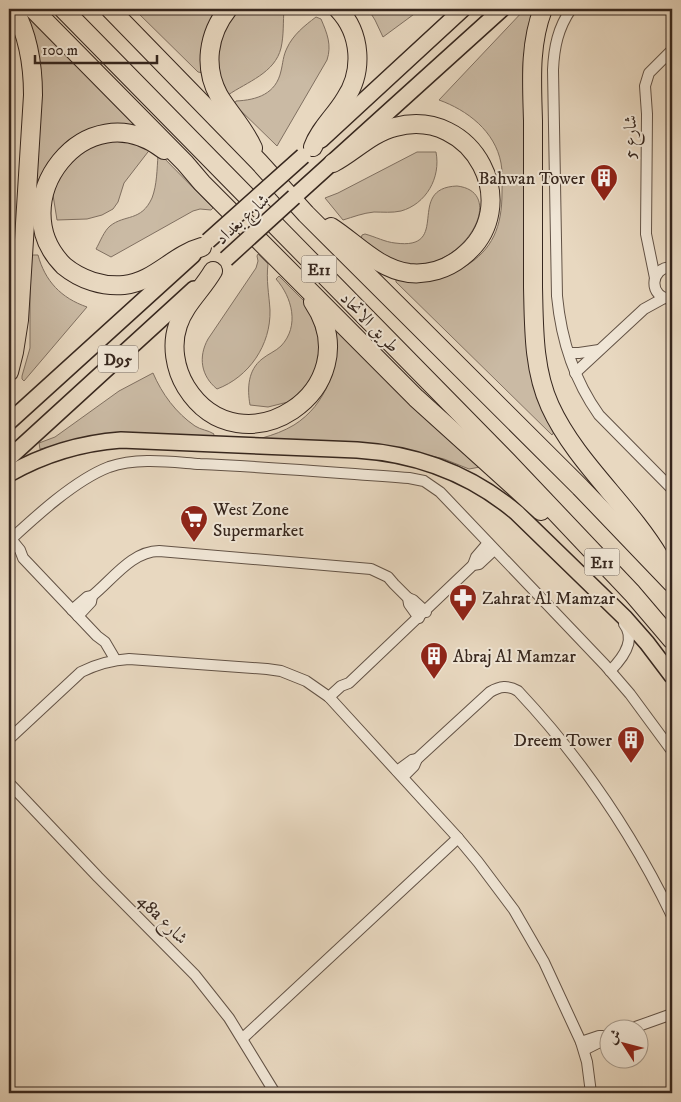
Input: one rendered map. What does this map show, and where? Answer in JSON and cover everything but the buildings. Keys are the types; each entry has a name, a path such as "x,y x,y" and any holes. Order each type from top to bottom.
{"highway":[{"path":"9,372 14,352 18,320 33,96 32,70 28,45 14,9"},
{"path":"33,9 186,163 202,183"},
{"name":"طريق الاتحاد","path":"63,9 507,460 632,593 672,640"},
{"name":"طريق الاتحاد","path":"110,9 259,162 306,214 580,487 672,583"},
{"path":"228,9 218,22 210,43 211,76 219,95 245,131 259,162"},
{"path":"308,152 324,126 347,97 355,77 358,56 354,35 347,20 338,9"},
{"path":"543,9 534,44 531,80 534,310 539,369 548,403 567,438 639,528 672,577"},
{"path":"306,214 345,236 381,263 397,271 409,273 434,272 457,262 474,246 485,228 490,208 490,188 484,168 465,142 448,131 417,124 396,127 375,135 326,168"},
{"path":"205,244 178,257 142,281 122,285 99,284 75,274 56,256 42,231 41,193 50,172 57,162 65,153 81,141 105,133 130,134 152,142 166,151 202,183 416,398 568,536 607,567"},
{"path":"213,271 188,305 178,325 175,349 177,368 189,392 203,407 233,422 256,424 277,419 297,408 314,390 325,365 327,337 321,316 313,301 296,282 287,267"}],"main road":[{"name":"شارع بغداد","path":"9,422 463,9"},
{"name":"شارع بغداد","path":"9,458 502,9"},
{"path":"9,474 35,460 63,450 92,443 121,440 358,450 407,456 455,473 503,501 613,606 648,643 669,672"}],"street":[{"path":"571,9 562,23 557,37 552,70 557,296 561,325 575,373 589,402 599,415 672,489"},
{"name":"شارع 5","path":"655,282 646,226 647,114 645,86 647,76 672,50"},
{"name":"شارع 5","path":"661,61 672,55"},
{"path":"644,309 658,272 670,267 649,248"},
{"path":"655,282 656,292 668,299"},
{"path":"575,373 644,309 668,299"},
{"path":"568,353 600,349"},
{"path":"110,660 98,638 23,558 20,550 10,543 59,499 96,473 125,463 149,462 230,465 417,479 430,484 440,492 608,668 630,694 672,751"},
{"path":"332,700 341,686 346,685 473,565 479,564 491,547"},
{"path":"75,613 91,602 92,596 137,556 147,552 159,551 363,567 380,572 388,577 408,598 409,604 422,615"},
{"path":"613,606 629,633 628,645 624,652"},
{"path":"608,668 617,656 630,647 642,647 669,672"},
{"path":"9,739 73,678 93,666 110,660 129,659 267,669 294,675 318,689 332,700 400,774 458,838 497,886 529,936 557,989 582,1046 590,1093"},
{"path":"400,774 414,766 417,758 490,692 504,686 512,687 518,691 570,752 613,814 652,877 672,916"},
{"name":"48a شارع","path":"9,783 195,975 213,996 243,1038 275,1093"},
{"path":"243,1038 458,838"},
{"path":"648,1023 672,1014"},
{"path":"582,1046 598,1037"}],"shaded area":[{"path":"134,9 219,9 203,73 198,72"},
{"path":"240,9 284,9 282,43 278,57 267,70 228,95 218,73 218,47 228,22"},
{"path":"368,9 421,9 383,37"},
{"path":"525,9 536,9 524,54 523,67 527,330 554,432 552,435 396,282 396,277 441,274 458,270 482,253 494,236 502,205 502,170 498,152 493,141 478,123 460,110 439,100"},
{"path":"27,14 137,123 138,128 96,132 74,137 55,153 37,182 34,181 24,16"},
{"path":"316,17 321,19 328,39 327,60 277,146 234,104 236,101 258,97 275,85 289,43 299,31"},
{"path":"121,139 151,148 124,183 118,202 113,209 102,215 87,219 57,220 53,195 59,174 86,146"},
{"path":"417,152 436,152 436,171 430,189 410,208 398,212 366,213 343,220 325,198 338,193"},
{"path":"160,154 213,208 211,210 200,209 193,211 111,257 96,249 110,226 138,214 148,206 155,188 158,155"},
{"path":"457,186 472,191 479,202 479,215 472,230 461,245 446,256 427,264 401,264 389,259 361,239 362,235 365,234 395,243 412,243 422,238 426,229 429,207 433,197 441,189"},
{"path":"258,254 268,264 267,281 270,310 267,335 256,358 248,368 229,384 217,389 204,372 202,359 205,346 256,268"},
{"path":"30,255 38,255 45,273 55,287 69,299 87,307 24,381 22,376 30,348"},
{"path":"279,276 308,305 322,348 311,383 288,402 268,407 250,405 249,386 254,368 257,363 281,346 290,330 292,312 286,294 276,279"},
{"path":"335,327 480,467 469,469 444,459 398,448 262,441 262,438 286,429 305,417 323,395 333,370 336,343"},
{"path":"153,373 165,396 176,409 195,426 214,434 213,437 40,449 39,443 55,437 119,391"}],"place":[{"name":"Bahwan Tower","path":"604,202"},
{"name":"West Zone Supermarket","path":"194,543"},
{"name":"Zahrat Al Mamzar","path":"463,622"},
{"name":"Abraj Al Mamzar","path":"434,680"},
{"name":"Dreem Tower","path":"631,764"}]}
